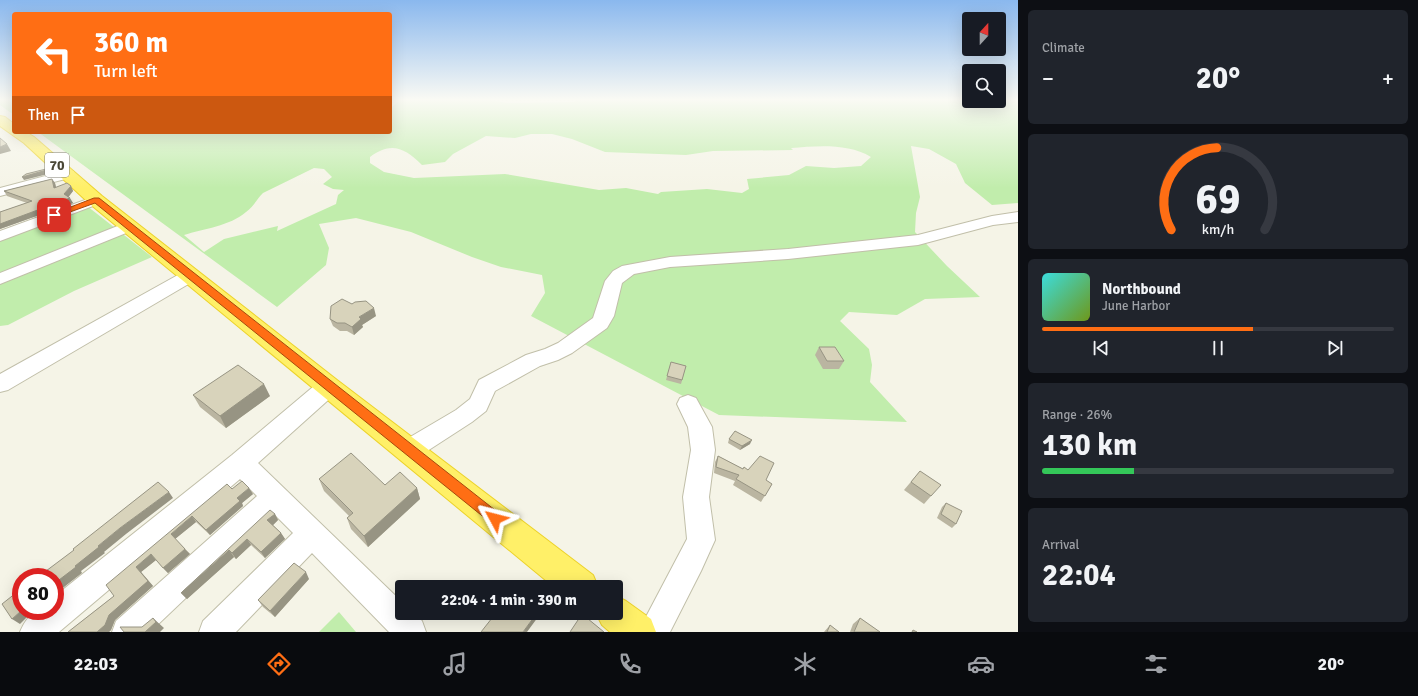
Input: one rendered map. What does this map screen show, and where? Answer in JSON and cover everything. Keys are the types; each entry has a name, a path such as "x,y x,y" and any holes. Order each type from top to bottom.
{"highway":[{"name":"70","path":"20,134 68,174 96,200 191,275 328,387 573,580"},
{"path":"623,620 638,632"}],"street":[{"path":"1,192 68,174"},
{"path":"0,236 96,200"},
{"path":"409,450 464,416 478,404 487,386 533,360 565,348 600,323 604,318 611,286 616,277 628,270 662,262 746,258 848,249 934,237 1002,218 1018,217"},
{"path":"0,279 130,226"},
{"path":"0,384 191,275"},
{"path":"35,632 241,463 328,387"},
{"path":"653,632 701,540 696,497 703,450 700,427 688,404"},
{"path":"241,463 411,632"},
{"path":"127,632 274,496"},
{"path":"214,632 312,534"}],"green space":[{"path":"392,128 1018,128 1018,203 992,205 965,183 956,164 929,149 911,146 920,197 916,213 915,232 947,266 980,297 925,299 897,315 849,312 840,321 869,349 872,365 870,382 907,422 719,415 531,316 545,293 542,275 501,267 411,232 356,218 319,224 329,248 326,265 277,307 41,134 392,134","holes":["531,134 552,134 572,139 605,152 686,155 713,151 793,150 791,148 832,146 852,149 871,157 861,166 834,168 806,166 789,175 747,179 749,189 742,193 707,189 661,192 658,194 626,188 599,190 505,174 414,178 384,172 370,163 370,157 378,152 391,148 410,154 422,165 445,162 453,154 486,136 515,138","314,168 324,169 332,177 323,184 333,189 344,190 338,195 336,204 277,231 278,226 224,239 204,252 184,235 224,224 240,217 263,193"]},
{"path":"87,206 152,257 74,291 8,325 0,326 0,237"},
{"path":"339,612 356,632 319,632"}],"building":[{"path":"0,138 7,144 0,147"},
{"path":"50,169 22,177 26,174"},
{"path":"52,179 54,188 67,183 71,186 64,194 70,198 0,224 0,212 32,201 4,191"},
{"path":"342,299 352,304 355,302 366,301 374,308 359,317 361,319 352,327 345,323 337,323 330,319 331,306"},
{"path":"819,347 835,347 844,361 827,361"},
{"path":"671,362 686,366 682,380 667,376"},
{"path":"238,365 264,384 220,416 193,395"},
{"path":"735,431 752,440 742,446 729,439"},
{"path":"351,453 385,485 400,472 417,488 364,536 347,518 353,513 319,479"},
{"path":"718,456 743,469 744,467 748,470 760,456 774,463 766,480 772,484 765,496 736,479 739,475 716,467"},
{"path":"920,471 941,485 931,496 911,482"},
{"path":"242,481 249,488 237,498 240,501 206,530 192,516 171,534 185,549 163,568 151,554 136,567 148,581 109,615 105,625 97,632 68,632 114,596 106,585 227,484 232,489"},
{"path":"158,482 169,492 120,528 64,576 64,568 50,568 74,550 73,549"},
{"path":"946,503 962,511 956,524 941,514"},
{"path":"270,510 275,514 267,520 281,533 261,552 247,539 232,553 229,550 181,593"},
{"path":"294,563 306,572 270,611 258,600"},
{"path":"12,596 12,619 2,604"},
{"path":"153,618 156,622 145,632 124,632 120,627 142,627"},
{"path":"860,618 880,632 854,632"},
{"path":"490,620 532,620 523,632 481,632"},
{"path":"578,620 589,620 604,632 570,632"},
{"path":"830,625 839,632 827,632"}],"route":[{"path":"54,215 96,200 495,519"}]}
